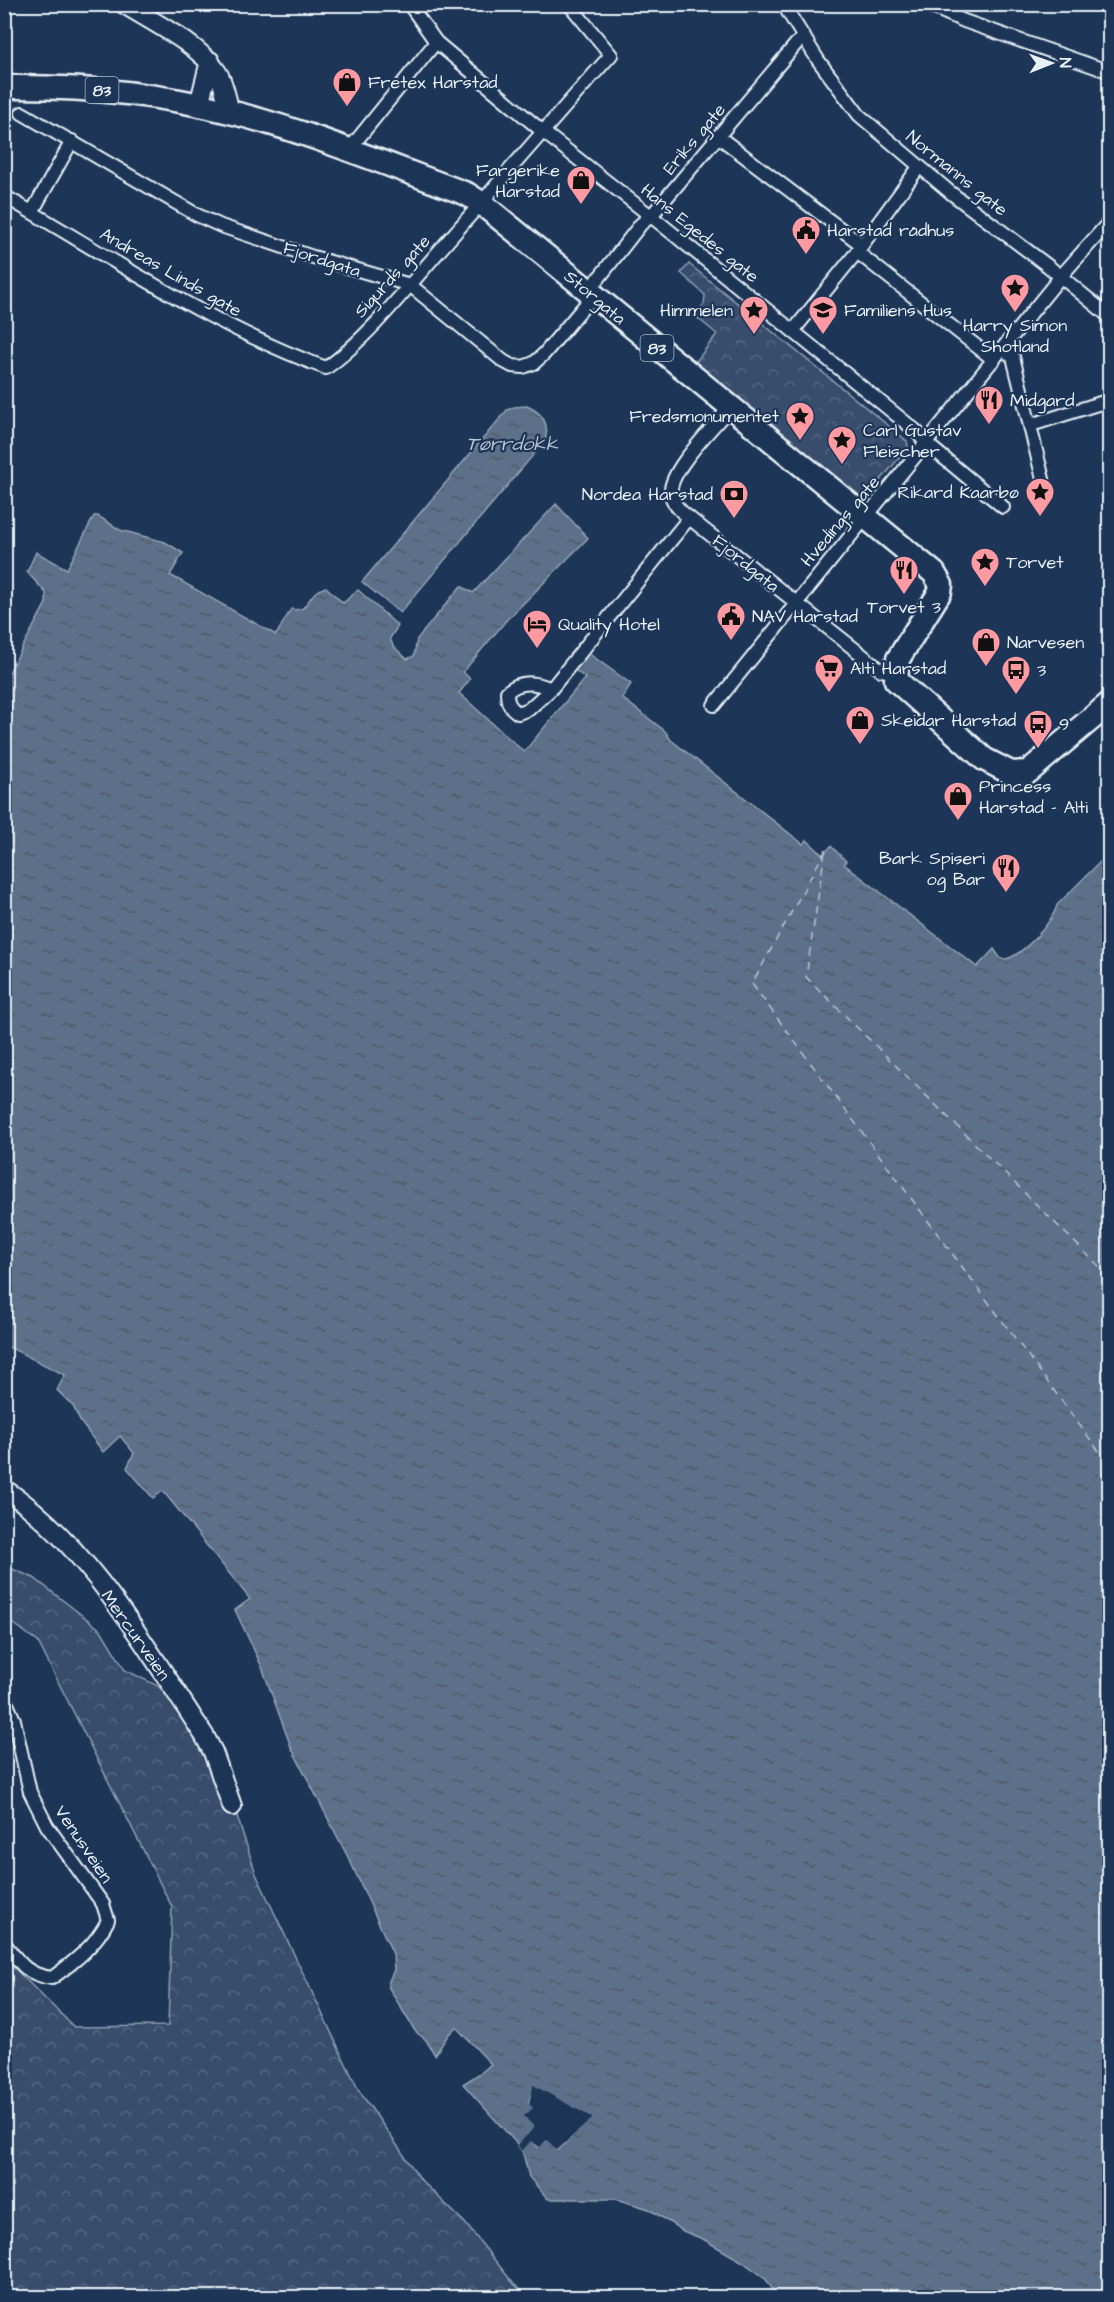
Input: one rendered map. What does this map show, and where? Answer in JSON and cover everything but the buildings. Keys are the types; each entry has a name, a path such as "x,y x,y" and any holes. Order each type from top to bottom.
{"highway":[{"name":"83","path":"4,87 94,89 199,105"},
{"name":"Storgata","path":"199,105 230,111 467,194 481,203 926,566 941,585 934,603 898,659 895,673"},
{"name":"Fjordgata","path":"895,673 896,680 901,687 975,752 993,765 1011,773 1028,772 1110,703"}],"main road":[{"path":"124,4 178,37 210,61 219,74 230,111"},
{"path":"199,105 210,61"},
{"name":"Mercurveien","path":"4,1489 36,1512 53,1528 74,1551 124,1616 204,1735 213,1752 232,1806"}],"street":[{"name":"Hans Egedes gate","path":"409,4 436,42 542,131 651,216 916,431 927,444 1003,507"},
{"name":"Sigurds gate","path":"326,368 344,356 410,285 542,131 612,55 569,4"},
{"name":"Normanns gate","path":"783,4 842,94 859,115 919,166 1110,317"},
{"path":"925,4 964,21 1110,72"},
{"name":"Eriks gate","path":"590,293 595,283 641,224 651,216 804,37"},
{"path":"348,151 436,42"},
{"name":"Fjordgata","path":"22,113 197,215 220,226 344,267 410,285 512,366 523,367 534,363 586,304 590,293"},
{"path":"719,137 859,248 994,360"},
{"path":"32,212 72,141"},
{"path":"792,331 859,248 919,166"},
{"name":"Andreas Linds gate","path":"4,196 227,326 271,347 326,368"},
{"name":"Hvedings gate","path":"714,705 1061,276 1110,221"},
{"path":"1003,349 1013,357 1043,479"},
{"path":"1031,425 1110,400"},
{"name":"Fjordgata","path":"730,407 678,470 670,492 673,502 689,518 881,670 895,673"},
{"path":"551,689 689,518"},
{"name":"Venusveien","path":"4,1697 15,1720 30,1792 47,1826 103,1904 108,1920 90,1947 52,1978 38,1976 24,1968 4,1943"}],"green space":[{"path":"689,264 907,441 908,447 866,498 861,500 695,363 717,334 695,316 704,304 705,295 681,273"},
{"path":"5,1566 34,1578 101,1630 125,1670 158,1686 204,1735 216,1752 256,1874 358,2089 421,2180 465,2223 513,2283 528,2297 5,2297 4,1958 74,2027 168,2026 172,1907 38,1642 5,1617"}],"water":[{"name":"Tørrdokk","path":"527,406 544,420 547,429 545,441 400,613 362,582 507,410"},
{"path":"556,504 588,538 509,617 463,672 470,679 459,693 524,752 585,678 575,670 588,653 631,684 622,698 665,731 671,740 803,844 807,840 823,855 831,846 846,861 844,864 977,967 994,949 1001,959 1016,954 1025,947 1049,921 1057,905 1109,853 1109,2297 778,2297 765,2278 743,2262 703,2239 683,2231 649,2209 616,2199 548,2199 529,2177 523,2153 517,2144 463,2084 491,2064 456,2027 435,2055 426,2040 415,2031 389,1988 388,1983 394,1970 393,1954 351,1863 291,1747 262,1667 235,1610 250,1599 163,1491 153,1498 127,1468 134,1453 120,1436 103,1452 80,1421 73,1406 57,1390 65,1375 9,1347 5,1358 5,680 46,603 46,593 27,572 36,552 67,569 94,516 98,516 120,530 165,542 183,553 170,575 276,635 291,609 297,610 304,607 313,594 319,590 326,587 343,603 358,590 398,626 390,638 393,646 407,659 414,656 417,639 461,586 473,593","holes":["533,2087 591,2118 558,2150 548,2140 538,2147 527,2135 535,2127 526,2116 534,2108 529,2102"]}],"pier":[{"path":"533,2085 593,2118 557,2150 547,2140 540,2147 531,2141 521,2151 518,2145 534,2127 524,2116 533,2108 529,2104","holes":["535,2091 586,2118 558,2146 548,2137 539,2143 531,2135 538,2127 529,2116 536,2109 532,2102"]}],"ferry route":[{"path":"826,849 752,984 1110,1466"},
{"path":"825,851 806,977 1110,1277"}],"place":[{"name":"Fretex Harstad","path":"347,108"},
{"name":"Fargerike Harstad","path":"581,206"},
{"name":"Harstad rådhus","path":"806,256"},
{"name":"Harry Simon Shotland","path":"1015,314"},
{"name":"Himmelen","path":"754,336"},
{"name":"Familiens Hus","path":"823,336"},
{"name":"Midgard","path":"989,426"},
{"name":"Fredsmonumentet","path":"800,442"},
{"name":"Carl Gustav Fleischer","path":"842,466"},
{"name":"Rikard Kaarbø","path":"1040,518"},
{"name":"Nordea Harstad","path":"734,520"},
{"name":"Torvet","path":"985,588"},
{"name":"Torvet 3","path":"904,596"},
{"name":"NAV Harstad","path":"731,642"},
{"name":"Quality Hotel","path":"537,650"},
{"name":"Narvesen","path":"986,668"},
{"name":"Alti Harstad","path":"829,694"},
{"name":"3","path":"1016,696"},
{"name":"Skeidar Harstad","path":"860,746"},
{"name":"9","path":"1038,750"},
{"name":"Princess Harstad - Alti","path":"958,822"},
{"name":"Bark Spiseri og Bar","path":"1006,894"}]}
